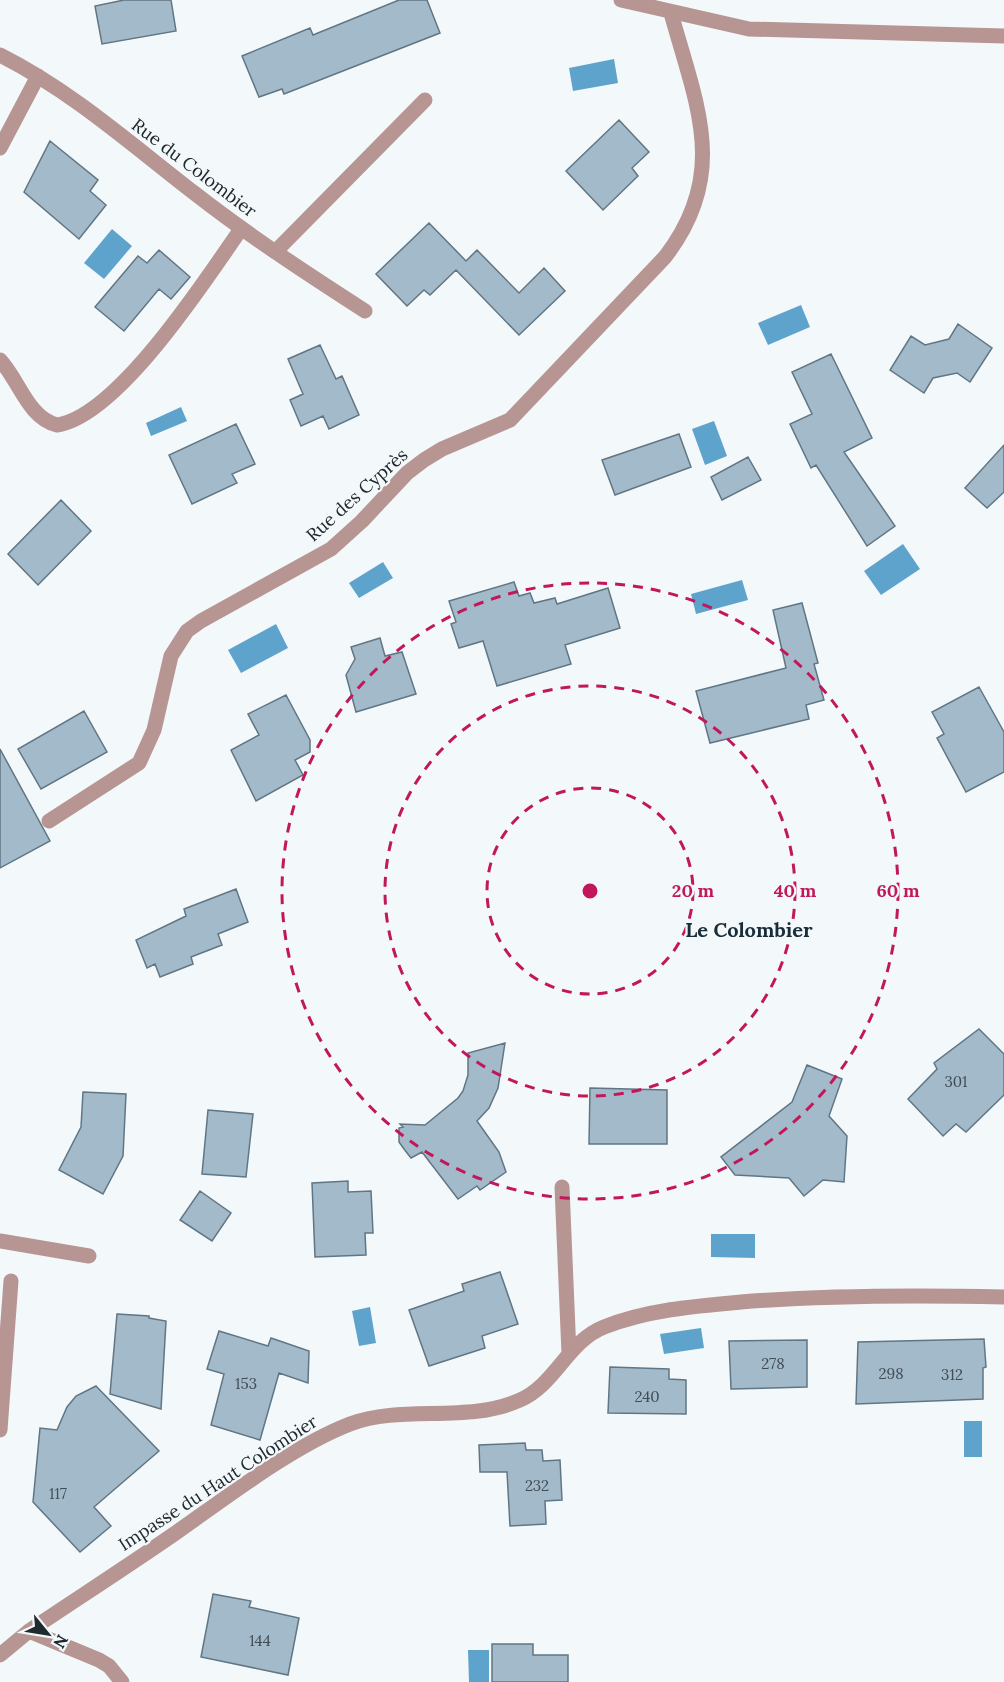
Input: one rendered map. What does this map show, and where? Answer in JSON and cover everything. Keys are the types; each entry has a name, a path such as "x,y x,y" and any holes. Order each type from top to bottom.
{"street":[{"path":"621,0 749,29 1004,36"},
{"name":"Rue des Cyprès","path":"50,821 139,764 153,730 171,657 187,631 331,549 362,521 407,473 424,460 442,449 510,420 671,250 694,212 701,186 704,158 703,133 697,106 671,13"},
{"name":"Rue du Colombier","path":"0,55 38,76 241,229 365,311"},
{"path":"0,148 38,76"},
{"path":"275,252 425,100"},
{"path":"0,360 18,382 38,415 57,424 68,423 83,416 139,365 199,289 241,229"},
{"path":"562,1187 569,1354"},
{"path":"0,1241 89,1256"},
{"path":"0,1430 11,1281"},
{"name":"Impasse du Haut Colombier","path":"0,1654 29,1631 248,1483 334,1432 369,1419 461,1412 517,1402 544,1384 589,1334 604,1327 685,1307 792,1298 893,1294 1004,1297"},
{"path":"29,1631 99,1660 109,1666 122,1682"}],"water":[{"path":"614,59 618,83 573,91 569,68"},
{"path":"112,229 132,246 104,279 84,263"},
{"path":"801,305 810,327 768,345 758,323"},
{"path":"181,407 187,421 151,436 146,423"},
{"path":"714,421 727,456 705,465 692,429"},
{"path":"903,544 920,569 881,595 864,571"},
{"path":"383,562 393,578 359,598 349,583"},
{"path":"742,580 748,600 696,614 691,594"},
{"path":"276,624 288,648 241,673 228,650"},
{"path":"711,1234 755,1234 755,1258 711,1257"},
{"path":"370,1307 376,1343 359,1346 352,1311"},
{"path":"701,1328 704,1348 664,1354 660,1334"},
{"path":"964,1421 982,1421 982,1457 964,1457"},
{"path":"468,1650 489,1650 489,1682 469,1682"}],"building":[{"path":"124,0 171,0 176,31 102,44 95,6"},
{"path":"399,0 427,0 440,33 284,94 282,89 259,97 242,56 310,28 313,35"},
{"path":"619,120 649,152 632,168 638,176 603,210 566,171"},
{"path":"50,141 98,180 90,191 106,205 79,239 24,192"},
{"path":"429,223 466,261 477,250 519,293 544,268 565,291 519,335 456,270 430,295 424,290 407,306 376,274"},
{"path":"159,250 190,277 171,299 159,289 124,331 95,307 138,256 147,263"},
{"path":"958,324 992,348 970,382 957,373 933,378 924,393 890,370 911,336 925,345 949,339"},
{"path":"320,345 336,379 342,376 359,415 329,429 323,416 301,426 290,400 303,394 288,359"},
{"path":"831,354 872,438 844,452 895,526 867,546 816,465 811,468 790,424 812,414 792,372"},
{"path":"236,424 255,464 232,474 237,483 192,504 169,455"},
{"path":"679,434 691,467 615,495 602,460"},
{"path":"1004,445 1004,492 987,508 965,488"},
{"path":"748,457 761,480 722,500 711,477"},
{"path":"61,500 91,531 38,585 8,554"},
{"path":"514,582 519,596 530,593 534,603 555,598 557,604 608,588 620,628 565,645 571,664 497,686 483,641 459,648 451,624 456,622 449,601"},
{"path":"802,603 818,663 814,664 824,700 806,705 809,719 710,743 696,691 786,668 773,610"},
{"path":"380,638 385,656 402,652 416,694 356,712 346,675 355,659 351,647"},
{"path":"979,687 1004,732 1004,772 966,792 937,738 944,734 932,712"},
{"path":"286,695 310,740 310,752 295,760 303,775 256,801 231,750 259,735 248,714"},
{"path":"84,711 107,752 41,789 18,749"},
{"path":"0,749 50,841 0,868"},
{"path":"236,889 248,922 218,934 222,945 191,957 193,964 160,977 155,964 147,968 136,940 186,916 184,909"},
{"path":"979,1029 1004,1054 1004,1095 966,1132 956,1124 943,1136 908,1099 937,1069 934,1063"},
{"path":"505,1043 498,1088 489,1108 477,1121 499,1152 506,1172 480,1190 477,1186 458,1199 422,1152 411,1158 404,1149 399,1142 399,1128 403,1127 400,1124 425,1125 458,1098 463,1091 468,1075 468,1053"},
{"path":"807,1065 842,1079 829,1116 847,1136 844,1182 823,1180 804,1196 789,1178 735,1175 721,1157 792,1102"},
{"path":"590,1088 667,1090 667,1144 589,1144"},
{"path":"83,1092 126,1094 123,1156 103,1194 59,1170 81,1127"},
{"path":"208,1110 253,1114 246,1177 202,1174"},
{"path":"348,1181 348,1192 371,1191 373,1233 365,1233 366,1255 315,1257 312,1183"},
{"path":"200,1191 231,1213 212,1241 180,1220"},
{"path":"500,1272 518,1324 482,1336 485,1348 429,1366 409,1310 464,1291 462,1284"},
{"path":"117,1314 149,1316 149,1318 166,1321 161,1409 110,1394"},
{"path":"219,1331 268,1346 271,1338 309,1351 308,1383 279,1373 260,1440 211,1425 224,1374 207,1369"},
{"path":"984,1339 986,1367 983,1368 983,1399 856,1404 858,1342"},
{"path":"807,1340 807,1387 731,1389 729,1341"},
{"path":"610,1367 669,1369 669,1379 686,1380 686,1414 608,1413"},
{"path":"96,1386 159,1451 94,1507 111,1526 80,1552 33,1502 40,1428 57,1430 67,1407 76,1396"},
{"path":"525,1443 526,1450 542,1450 543,1461 560,1460 562,1500 545,1501 546,1524 510,1526 507,1472 480,1472 479,1445"},
{"path":"213,1594 251,1601 249,1607 299,1618 288,1675 201,1657"},
{"path":"492,1644 533,1644 533,1655 568,1655 568,1682 492,1682"}],"district":[{"name":"Le Colombier","path":"749,930"}]}
